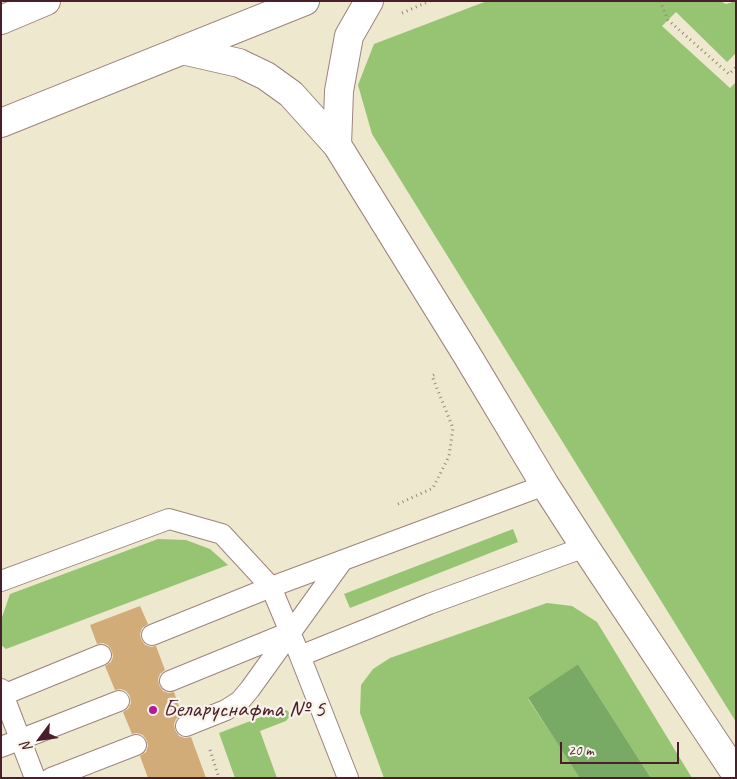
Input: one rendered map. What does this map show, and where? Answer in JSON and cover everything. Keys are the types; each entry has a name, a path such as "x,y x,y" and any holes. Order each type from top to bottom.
{"main road":[{"path":"1,20 46,1"},
{"path":"1,123 305,1"},
{"path":"337,145 339,91 349,36 369,1"},
{"path":"182,50 239,63 266,76 290,94 337,145 545,485 736,774"}],"lane":[{"path":"152,635 271,587 545,485"},
{"path":"1,581 169,519 222,534 271,587 348,778"},
{"path":"300,656 429,604 585,547"},
{"path":"186,726 226,710 240,701 250,690 343,560"},
{"path":"170,681 290,632"},
{"path":"35,778 2,692 101,655"},
{"path":"1,747 119,701"},
{"path":"51,778 136,745"}],"path":[{"path":"660,1 668,20 729,74 736,67"}],"green space":[{"path":"487,1 720,1 726,4 736,1 736,53 727,62 676,12 662,26 730,88 736,82 736,722 372,134 358,85 374,44"},
{"path":"513,529 518,542 350,608 344,594"},
{"path":"158,539 186,540 210,549 228,565 6,649 1,645 1,620 10,594"},
{"path":"547,603 572,606 597,622 692,778 651,778 578,664 528,699 581,778 384,778 360,713 361,685 373,669 390,658"},
{"path":"578,664 651,778 580,778 528,698"},
{"path":"282,709 288,711 290,716 286,721 260,731 277,778 235,778 219,733"}],"building":[{"path":"140,606 148,624 142,628 141,639 145,645 156,646 165,670 158,679 159,685 163,691 168,693 174,692 182,715 176,719 174,724 175,730 179,736 191,737 206,778 148,778 140,756 146,752 147,741 143,735 132,734 123,712 128,709 131,703 130,696 121,689 115,690 105,666 111,662 113,657 112,651 108,645 103,643 97,644 90,625"}],"place":[{"name":"Беларуснафта № 5","path":"153,710"}]}
